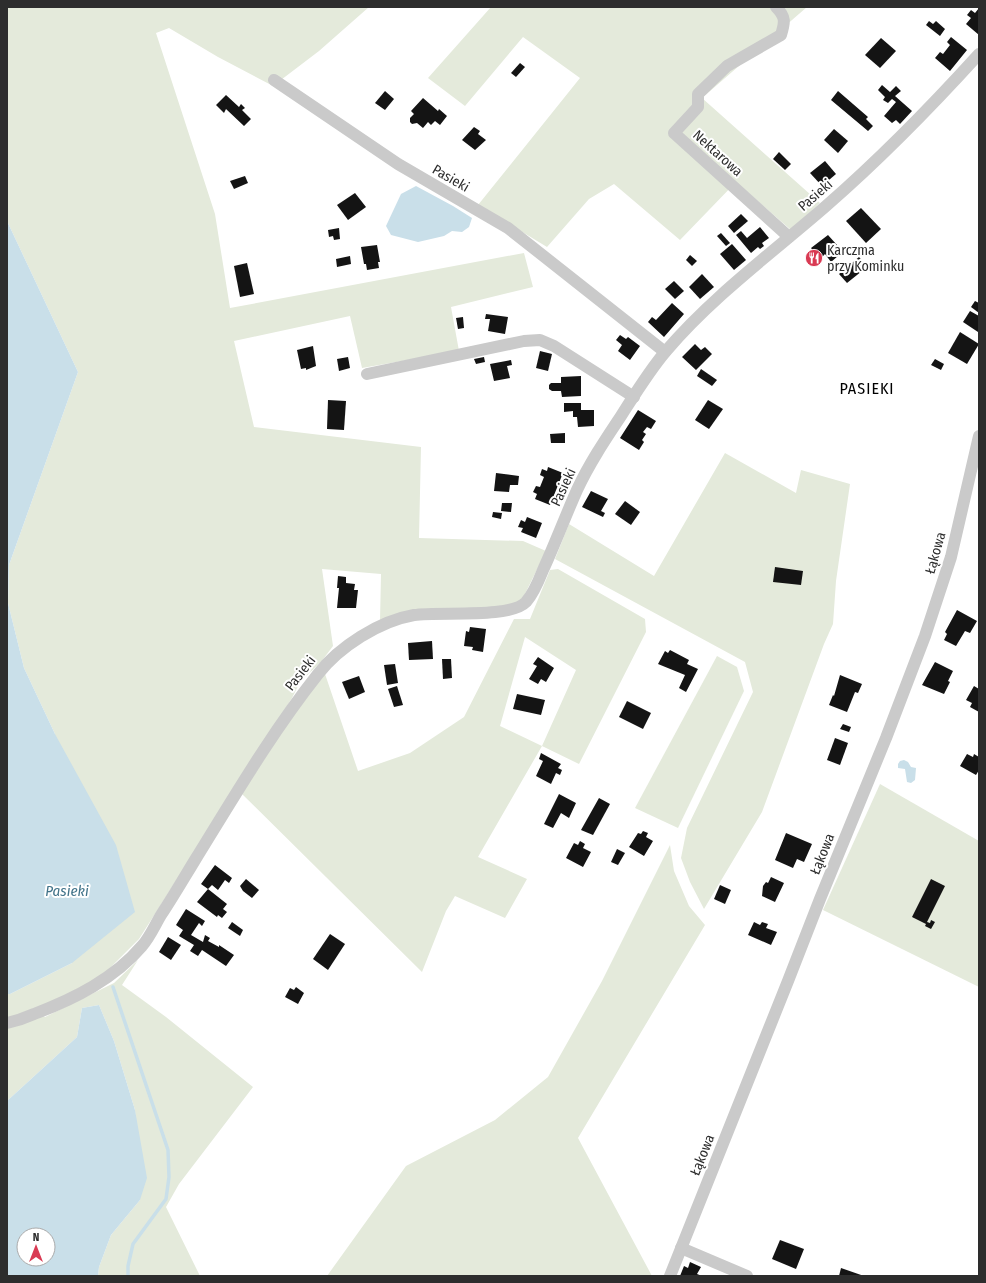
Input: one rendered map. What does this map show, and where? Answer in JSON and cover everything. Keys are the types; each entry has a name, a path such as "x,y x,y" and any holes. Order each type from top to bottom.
{"street":[{"name":"Nektarowa","path":"776,7 783,14 785,25 781,35 726,66 698,94 698,107 674,133 790,237"},
{"name":"Pasieki","path":"7,1023 55,1007 100,984 118,970 143,945 235,795 289,711 320,670 341,651 378,627 395,620 428,614 503,612 518,608 526,602 534,590 548,560 578,488 598,451 665,352 731,287 892,147 979,54"},
{"name":"Pasieki","path":"274,80 398,164 508,228 665,352"},
{"path":"367,374 524,341 540,340 554,346 634,396"},
{"name":"Łąkowa","path":"670,1276 886,738 925,636 951,557 979,436"},
{"path":"680,1248 747,1276"}],"green space":[{"path":"7,7 369,7 319,51 273,86 218,57 169,28 156,33 215,214 230,308 524,253 533,287 451,307 459,351 362,368 350,316 234,341 254,427 421,447 419,538 523,541 546,551 522,600 505,607 380,621 381,574 322,569 333,646 321,662 300,682 292,698 139,939 102,976 35,1011 45,1017 114,983 138,960 122,985 166,1017 253,1087 179,1184 166,1207 200,1276 98,1276 99,1267 111,1235 140,1200 135,1110 114,1041 99,1005 82,1008 77,1037 7,1101 7,994 10,994 72,963 55,734 24,668 8,603 9,565 78,372 7,221"},
{"path":"491,7 807,7 702,98 820,203 791,230 736,182 680,240 614,184 589,199 547,247 478,205 580,78 523,37 465,106 428,78"},
{"path":"725,453 796,493 801,470 850,484 836,581 833,624 824,644 762,812 704,909 690,882 681,858 687,828 753,692 745,662 555,559 569,524 654,576"},
{"path":"558,569 645,619 646,632 579,764 542,746 478,857 527,879 505,918 455,896 446,911 422,972 242,794 293,714 324,671 358,771 410,753 464,717 514,619 530,619 550,570","holes":["525,637 576,670 542,746 500,726"]},
{"path":"717,656 737,667 744,691 678,828 635,808"},
{"path":"880,784 979,841 979,987 823,910"},
{"path":"670,845 674,871 689,906 705,925 578,1138 652,1276 327,1276 406,1166 495,1120 548,1077 602,981"}],"water":[{"path":"416,186 472,218 469,227 462,232 452,231 444,236 418,242 391,235 386,226 401,194"},
{"name":"Pasieki","path":"7,221 78,372 9,565 8,603 24,668 55,734 116,845 135,912 72,963 10,994 7,994"},
{"path":"904,760 908,762 911,767 916,768 915,780 911,783 907,782 905,769 898,768 900,761"},
{"path":"99,1005 114,1041 135,1110 147,1178 140,1200 111,1235 99,1267 98,1276 7,1276 7,1101 77,1037 82,1008"}],"building":[{"path":"979,8 979,35 966,24 971,18 967,15 971,10 975,13"},
{"path":"929,21 933,24 936,21 945,29 940,36 926,25"},
{"path":"951,37 967,50 950,71 935,58 940,52 943,54 950,45 947,42"},
{"path":"881,38 896,51 880,68 865,55"},
{"path":"520,63 525,67 516,77 511,73"},
{"path":"882,85 890,92 896,86 901,91 895,96 912,111 900,124 896,120 892,123 884,116 896,102 892,99 888,103 883,100 885,97 878,90"},
{"path":"385,91 394,99 385,110 375,103"},
{"path":"838,91 868,117 866,119 873,126 868,131 831,100"},
{"path":"226,95 239,107 241,104 245,108 242,110 251,119 244,126 226,109 224,113 216,105"},
{"path":"423,98 438,111 439,109 447,116 440,125 435,121 431,125 428,122 423,128 417,123 412,124 410,122 410,118 414,114 411,111"},
{"path":"474,127 480,131 478,134 486,140 475,150 462,140"},
{"path":"834,129 848,141 838,153 824,140"},
{"path":"779,152 791,164 785,170 773,159"},
{"path":"825,161 836,174 822,186 810,173"},
{"path":"245,176 248,183 234,189 230,181"},
{"path":"355,193 366,207 348,220 337,205"},
{"path":"861,208 881,229 866,243 846,221"},
{"path":"741,214 748,221 734,233 728,226"},
{"path":"760,227 769,238 762,243 764,246 760,249 758,247 751,253 736,235 741,231 747,238"},
{"path":"339,228 340,239 334,240 333,236 329,237 328,230"},
{"path":"721,233 730,243 726,246 717,236"},
{"path":"828,235 837,245 832,249 838,256 831,262 825,254 820,259 811,248"},
{"path":"732,244 746,260 734,270 720,254"},
{"path":"377,245 380,262 378,262 379,268 367,270 366,264 364,264 361,247"},
{"path":"690,255 697,261 692,266 686,260"},
{"path":"350,256 351,264 337,267 336,259"},
{"path":"859,257 867,267 847,283 839,274"},
{"path":"247,263 254,294 240,297 234,266"},
{"path":"702,274 714,287 700,299 689,287"},
{"path":"674,281 684,291 675,299 665,289"},
{"path":"975,301 979,303 979,313 971,307"},
{"path":"672,303 684,314 664,337 648,322 652,317 656,320"},
{"path":"970,311 979,316 978,332 963,322"},
{"path":"486,314 508,317 505,334 488,331 490,319 485,319"},
{"path":"463,317 464,328 458,329 456,318"},
{"path":"960,332 979,344 967,364 948,353"},
{"path":"620,335 626,339 628,337 640,346 630,360 618,351 622,345 616,340"},
{"path":"695,344 701,350 705,347 712,354 696,370 682,357"},
{"path":"313,346 316,366 306,370 306,368 301,369 297,350"},
{"path":"540,351 552,354 548,371 536,368"},
{"path":"348,357 350,368 339,371 337,359"},
{"path":"484,357 485,362 476,364 474,359"},
{"path":"935,359 944,364 941,370 931,365"},
{"path":"511,360 512,365 507,366 510,378 494,381 490,364"},
{"path":"701,369 717,380 712,386 697,376"},
{"path":"581,376 581,396 562,397 561,391 552,391 549,389 549,385 551,383 561,383 561,377"},
{"path":"328,400 346,401 344,430 327,429"},
{"path":"708,400 723,409 709,429 695,420"},
{"path":"564,403 581,403 581,410 594,410 594,426 578,427 577,417 573,417 573,411 564,412"},
{"path":"638,410 656,421 651,429 647,427 643,432 646,434 642,440 644,442 639,450 620,438"},
{"path":"565,433 565,443 551,443 550,434"},
{"path":"548,467 563,473 550,505 535,499 537,494 533,492 536,486 540,487 544,477 540,475 542,469 547,471"},
{"path":"496,473 519,476 518,485 510,485 509,492 494,491"},
{"path":"591,491 608,499 601,511 605,513 603,517 582,507"},
{"path":"625,501 640,512 631,525 615,514"},
{"path":"502,503 512,503 511,512 501,511"},
{"path":"493,512 502,513 501,519 492,517"},
{"path":"527,517 542,523 536,538 521,532 523,528 518,527 521,520 525,522"},
{"path":"775,567 803,571 801,585 773,582"},
{"path":"338,576 346,577 346,583 355,584 354,590 358,590 356,608 337,608 339,588 337,588"},
{"path":"957,610 977,621 970,633 965,631 956,646 944,640 947,634 945,632"},
{"path":"470,627 486,629 483,652 472,650 473,647 464,646 466,631 469,632"},
{"path":"432,641 433,659 409,660 408,643"},
{"path":"670,650 689,660 687,664 698,669 686,692 679,688 685,675 658,664 665,651 668,653"},
{"path":"538,657 554,668 546,682 541,679 538,684 529,679 537,666 533,664"},
{"path":"442,659 451,659 452,678 443,679"},
{"path":"935,662 953,671 948,681 950,682 944,694 922,685"},
{"path":"395,664 398,683 387,685 384,665"},
{"path":"840,675 862,684 858,693 855,692 847,712 829,705 833,695 834,696"},
{"path":"359,676 365,692 349,699 342,682"},
{"path":"397,686 403,705 394,707 388,689"},
{"path":"974,686 979,689 979,712 970,707 972,703 966,700"},
{"path":"517,694 545,700 541,715 513,709"},
{"path":"627,701 651,713 643,729 619,717"},
{"path":"843,724 851,727 849,732 840,729"},
{"path":"835,738 848,743 840,765 827,760"},
{"path":"541,753 561,764 558,768 562,770 560,775 556,773 551,784 536,776 543,761 539,759"},
{"path":"967,754 973,757 974,754 979,757 979,770 976,775 960,766"},
{"path":"559,794 576,803 569,818 561,813 553,828 544,824"},
{"path":"599,798 610,804 593,835 581,830"},
{"path":"643,831 648,833 646,837 653,841 644,856 629,847 638,833 641,834"},
{"path":"786,833 812,844 804,862 797,859 793,868 775,860"},
{"path":"580,841 585,844 583,848 591,852 583,867 566,858 574,843 578,845"},
{"path":"617,849 625,853 618,865 611,862"},
{"path":"215,865 232,878 229,883 225,880 218,890 212,885 208,889 201,884"},
{"path":"771,877 784,883 775,902 762,896 763,886 766,882 768,883"},
{"path":"246,879 259,890 252,898 243,891 240,886"},
{"path":"931,879 945,886 927,922 930,923 931,920 935,922 931,929 925,926 926,924 912,917"},
{"path":"720,885 731,890 725,904 714,899"},
{"path":"208,889 227,904 223,909 227,912 222,918 218,915 217,917 197,902"},
{"path":"186,909 205,921 202,926 199,923 191,935 203,942 205,935 210,938 208,941 219,947 219,945 234,955 226,966 202,950 198,956 190,951 194,945 179,936 183,930 176,925"},
{"path":"232,922 243,930 240,936 228,928"},
{"path":"754,922 760,925 762,922 768,924 766,928 777,932 771,945 748,935"},
{"path":"330,934 345,944 328,970 313,959"},
{"path":"168,937 181,945 171,960 159,952"},
{"path":"296,987 304,993 298,1004 285,997 290,988 294,990"},
{"path":"780,1240 804,1249 796,1269 772,1259"},
{"path":"690,1262 701,1267 697,1274 702,1276 680,1276 684,1266 688,1268"},
{"path":"841,1268 864,1276 839,1276"}],"waterway":[{"path":"113,987 168,1150 169,1177 166,1199 133,1244 128,1266 128,1276"}],"place":[{"name":"Karczma przy Kominku","path":"814,258"}],"district":[{"name":"PASIEKI","path":"867,388"}]}
